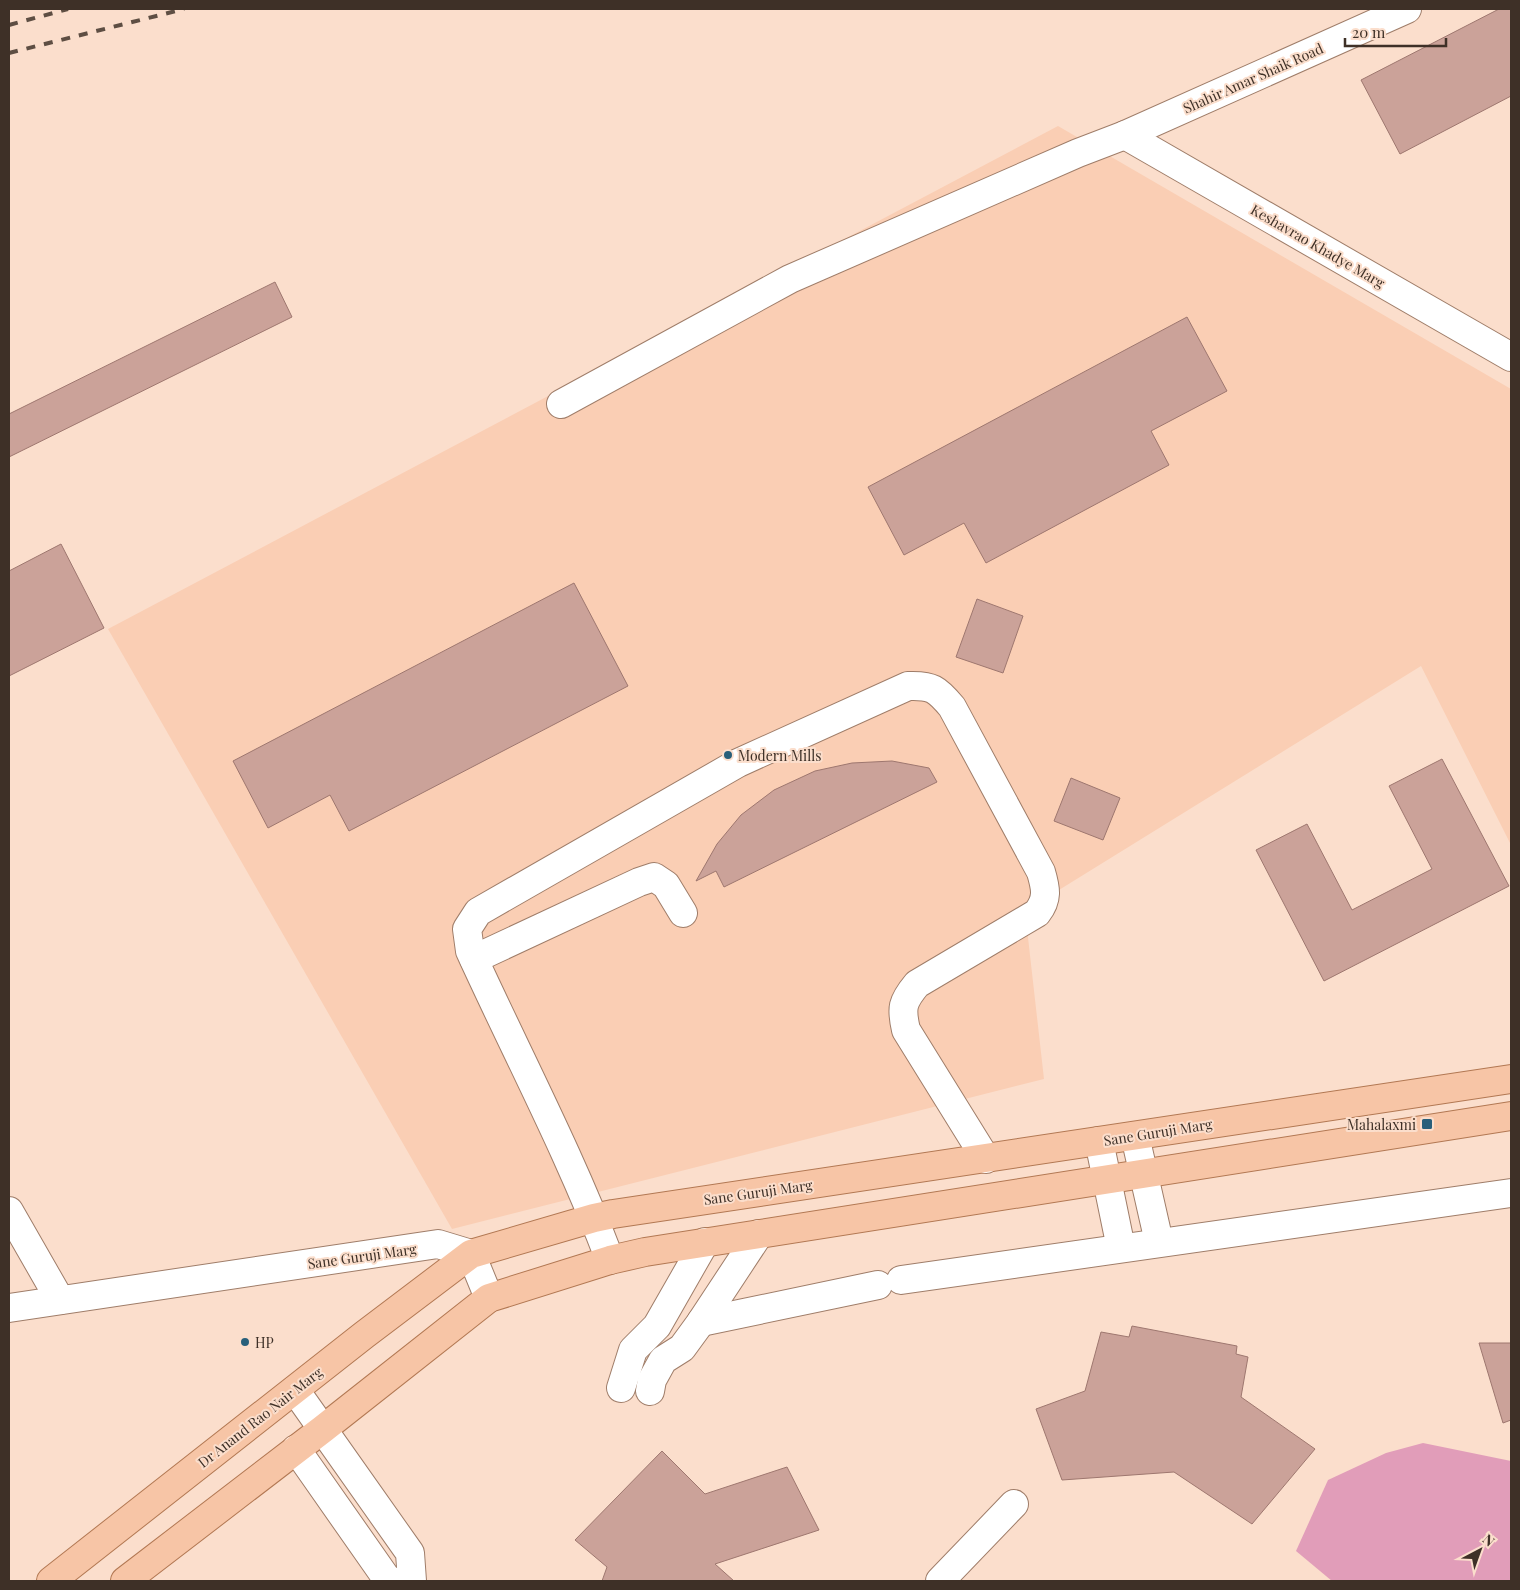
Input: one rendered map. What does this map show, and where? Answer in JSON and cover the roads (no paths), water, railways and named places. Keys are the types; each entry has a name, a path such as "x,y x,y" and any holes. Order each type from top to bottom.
{"main road":[{"name":"Sane Guruji Marg","path":"471,1254 594,1218 1511,1079"},
{"path":"1348,1104 1354,1141"},
{"path":"125,1581 323,1429 489,1298 610,1260 645,1252 1511,1116"},
{"name":"Dr Anand Rao Nair Marg","path":"51,1581 471,1254"}],"street":[{"name":"Shahir Amar Shaik Road","path":"561,404 790,280 1078,153 1125,135 1408,9"},
{"name":"Keshavrao Khadye Marg","path":"1125,135 1511,357"},
{"path":"610,1260 594,1218 470,951 467,929 478,912 738,763 908,686 925,685 940,692 952,707 1041,872 1046,889 1043,906 1037,914 917,984 905,999 902,1015 906,1030 986,1159"},
{"path":"474,959 639,882 654,877 666,885 683,913"},
{"path":"1135,1136 1159,1242"},
{"path":"1099,1141 1121,1248"},
{"path":"701,1322 885,1287 1121,1248 1511,1193"},
{"path":"9,1210 60,1300"},
{"path":"650,1391 652,1380 663,1360 682,1348 758,1234"},
{"path":"621,1388 633,1350 657,1326 705,1242"},
{"name":"Sane Guruji Marg","path":"9,1308 438,1244 471,1254"},
{"path":"471,1254 489,1298"},
{"path":"295,1390 410,1553 412,1581"},
{"path":"296,1449 387,1579 392,1581"},
{"path":"940,1581 1014,1504"}],"railway":[{"path":"9,25 68,9"},
{"path":"9,53 184,9"}],"place":[{"name":"Modern Mills","path":"728,755"},
{"name":"Mahalaxmi","path":"1427,1124"},
{"name":"HP","path":"245,1342"}]}
